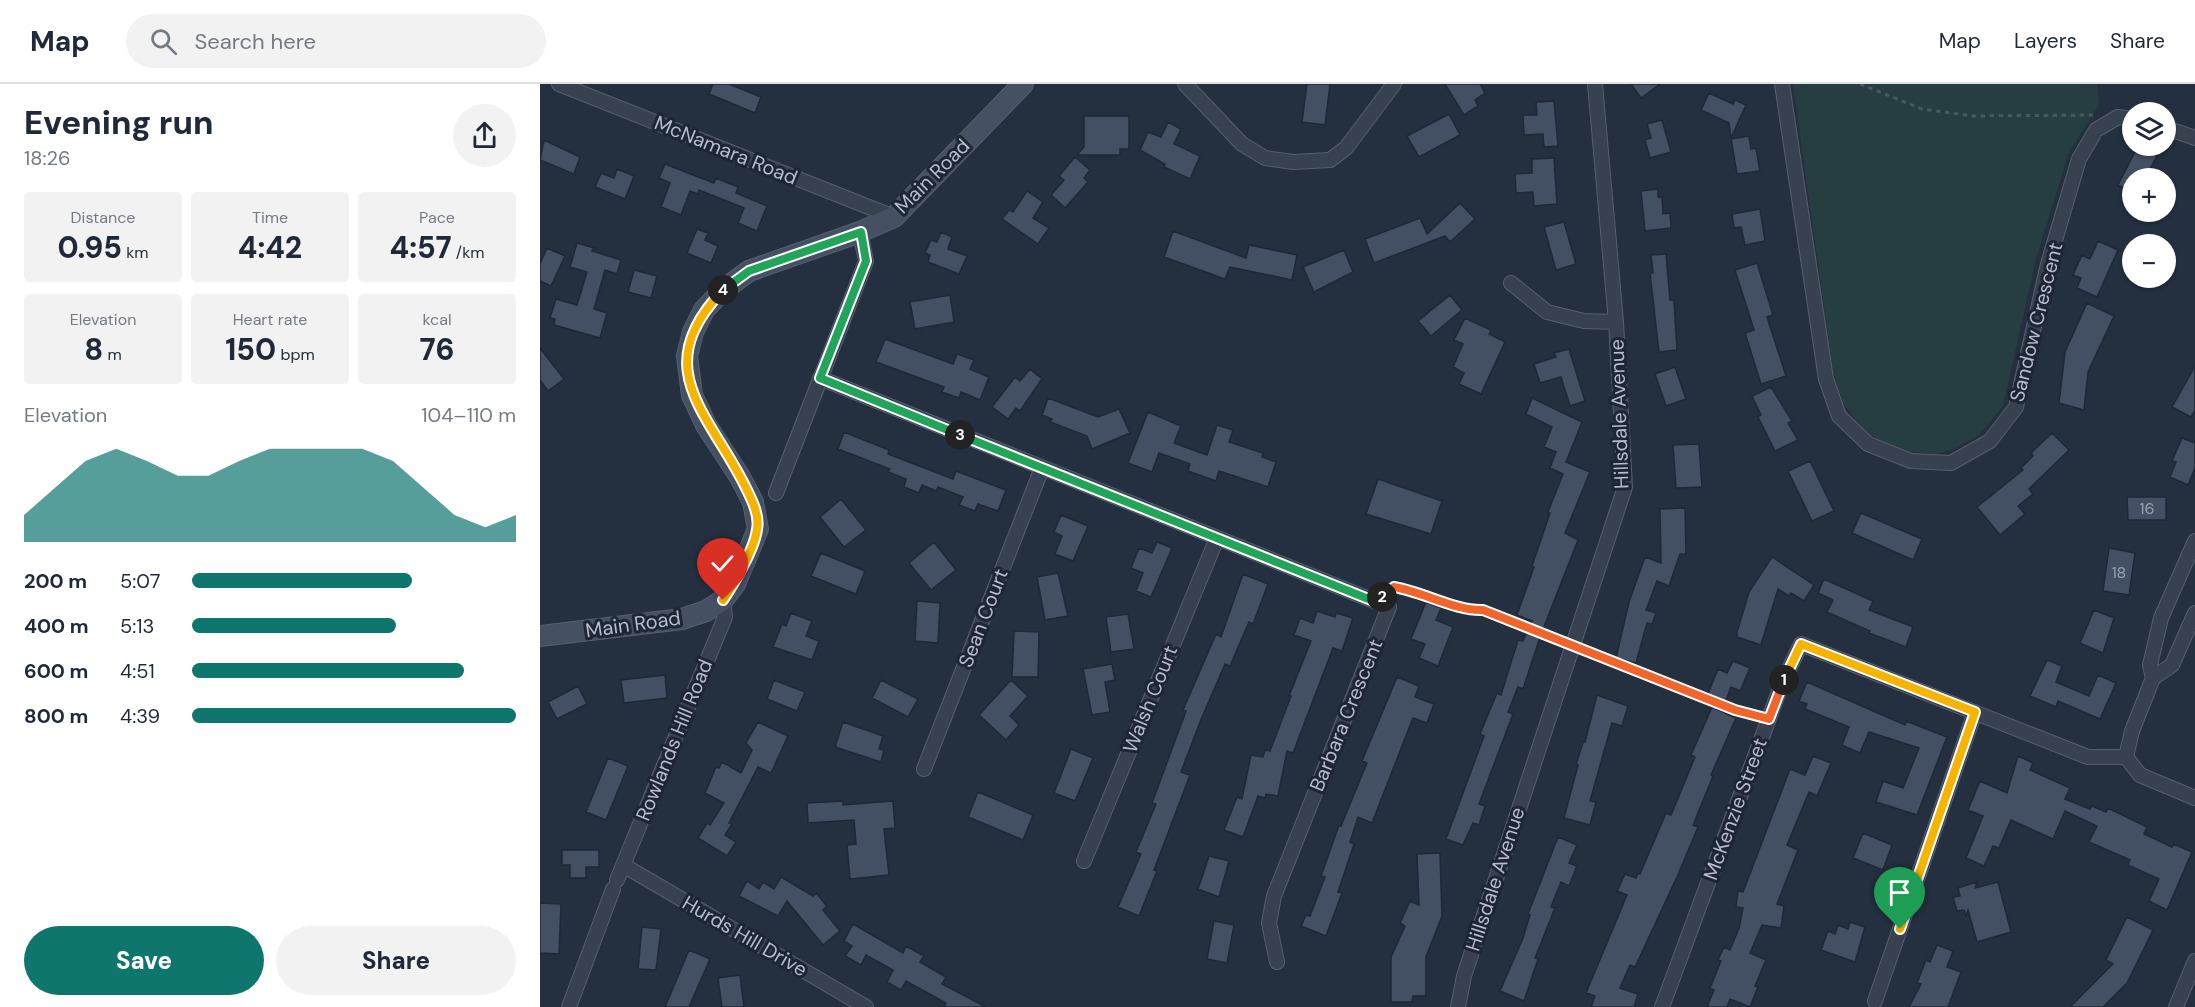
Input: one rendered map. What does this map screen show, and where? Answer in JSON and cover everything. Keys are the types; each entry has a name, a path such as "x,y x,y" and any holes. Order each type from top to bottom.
{"main road":[{"name":"Main Road","path":"540,636 682,619 706,611 723,600 735,584 758,529 753,502 740,477 706,425 692,395 687,356 693,332 704,310 723,290 749,271 861,232 894,217 1023,84"}],"street":[{"name":"McNamara Road","path":"559,84 894,217"},
{"path":"1185,84 1242,144 1265,158 1293,162 1329,160 1346,148 1394,84"},
{"name":"Hillsdale Avenue","path":"1458,1007 1464,976 1625,488 1616,322 1595,84"},
{"name":"Sandow Crescent","path":"1782,84 1826,379 1839,416 1868,444 1911,461 1951,463 1990,441 2016,408 2048,264 2079,159 2096,130 2118,117"},
{"path":"2118,117 2122,118"},
{"path":"2176,131 2195,138"},
{"path":"776,493 866,261 861,232"},
{"path":"1511,283 1547,312 1584,321 1616,322"},
{"path":"820,378 1376,602"},
{"name":"Sean Court","path":"924,769 1042,468"},
{"name":"Walsh Court","path":"1084,861 1216,538"},
{"path":"2153,678 2150,665 2158,627 2195,542"},
{"name":"Rowlands Hill Road","path":"569,1007 615,884 725,617 723,600"},
{"name":"Barbara Crescent","path":"1277,962 1269,923 1274,896 1389,607 1376,602"},
{"path":"2195,614 2172,665 2153,678 2132,731 2126,757 2139,775 2195,798"},
{"name":"McKenzie Street","path":"1662,1007 1769,719 1801,644 2088,757 2126,757"},
{"path":"1875,1001 1975,712"},
{"name":"Hurds Hill Drive","path":"623,865 866,1007"},
{"path":"2176,1007 2195,961"}],"path":[{"path":"1860,84 1922,109 1973,116 2048,114 2118,117"},
{"path":"1376,602 1394,587 1417,591 1468,610 1483,610 1735,710 1769,719"}],"green space":[{"path":"1793,84 2097,84 2099,105 2069,152 2036,259 2003,406 1979,435 1954,449 1936,454 1908,451 1877,439 1863,429 1843,403 1833,372"}],"building":[{"path":"713,84 729,84 761,97 755,113 709,94"},
{"path":"1307,84 1330,84 1325,125 1302,122"},
{"path":"1445,84 1480,84 1485,93 1475,100 1478,106 1464,115"},
{"path":"1631,84 1660,84 1641,98"},
{"path":"1709,93 1733,104 1735,100 1746,105 1731,138 1729,123 1701,110"},
{"path":"1554,101 1558,146 1544,147 1543,134 1524,135 1523,115 1537,115 1536,102"},
{"path":"1449,114 1460,135 1419,157 1407,136"},
{"path":"1084,116 1129,116 1129,149 1120,149 1120,155 1077,155 1084,147"},
{"path":"1662,120 1671,152 1650,158 1645,140 1651,138 1647,124"},
{"path":"1168,122 1181,129 1174,144 1200,156 1190,179 1164,167 1165,164 1140,150 1148,132 1161,137"},
{"path":"1749,136 1751,149 1756,148 1760,171 1737,174 1731,139"},
{"path":"544,140 580,157 574,174 540,160"},
{"path":"2133,156 2157,156 2150,168 2127,168"},
{"path":"1075,157 1090,170 1084,178 1088,182 1065,208 1051,195 1064,180 1059,176"},
{"path":"1554,158 1557,204 1534,206 1533,192 1516,193 1515,174 1532,173 1532,159"},
{"path":"665,164 714,183 716,178 738,187 736,193 767,206 757,231 738,223 744,208 699,190 698,194 690,191 681,215 661,207 670,183 659,178"},
{"path":"617,169 634,176 625,199 595,187 601,173 614,178"},
{"path":"1658,189 1658,197 1662,197 1663,214 1670,213 1671,228 1645,231 1641,191"},
{"path":"1027,191 1043,202 1033,218 1049,228 1038,244 1002,219 1009,210 1013,212"},
{"path":"1460,203 1475,219 1450,242 1445,236 1374,263 1365,239 1420,218 1427,234"},
{"path":"1760,209 1765,241 1745,245 1741,227 1734,228 1732,214"},
{"path":"1564,222 1576,264 1556,270 1544,227"},
{"path":"697,229 708,233 705,240 718,246 711,263 687,253"},
{"path":"1173,231 1246,258 1249,245 1297,255 1292,280 1230,267 1225,279 1164,257"},
{"path":"941,232 952,237 948,249 967,256 959,274 928,262 930,255 925,253 931,240 937,242"},
{"path":"2098,241 2118,250 2097,297 2077,288 2081,278 2073,275 2082,255 2090,259"},
{"path":"577,243 594,248 592,251 621,260 617,274 605,270 594,309 607,313 600,338 554,325 555,319 550,318 556,299 577,305 587,272 570,267"},
{"path":"547,248 565,256 551,286 540,281 540,264"},
{"path":"1344,250 1353,272 1314,292 1303,267"},
{"path":"1666,254 1670,300 1674,300 1677,350 1659,352 1650,273 1653,273 1651,255"},
{"path":"1757,263 1773,315 1767,317 1786,376 1761,384 1745,333 1754,330 1735,270"},
{"path":"634,270 657,276 651,298 628,292"},
{"path":"950,295 954,322 915,329 910,302"},
{"path":"1450,295 1462,310 1431,336 1418,321"},
{"path":"2087,303 2114,316 2088,372 2084,410 2059,403 2065,352"},
{"path":"1465,318 1491,330 1489,334 1505,342 1481,394 1459,384 1464,373 1453,367 1463,344 1454,340"},
{"path":"885,339 953,364 957,354 974,360 970,369 989,377 980,400 961,392 959,398 942,392 944,387 876,362"},
{"path":"540,348 564,379 548,391 540,380"},
{"path":"1569,349 1585,401 1570,406 1561,377 1540,383 1534,364 1556,357 1554,353"},
{"path":"2195,366 2195,410 2191,417 2172,407"},
{"path":"1675,367 1686,399 1666,406 1655,374"},
{"path":"1030,369 1042,379 1020,411 1016,408 1008,419 992,407 1015,377 1020,381"},
{"path":"1771,387 1792,421 1788,423 1798,440 1775,451 1758,417 1761,415 1752,396"},
{"path":"1048,398 1098,417 1119,409 1130,433 1092,449 1087,436 1050,422 1052,419 1042,415"},
{"path":"1532,398 1582,422 1566,462 1590,472 1565,533 1578,540 1540,637 1523,689 1518,687 1508,712 1513,714 1479,804 1485,806 1479,825 1473,823 1463,845 1446,839 1484,736 1480,734 1497,693 1501,695 1518,640 1523,641 1532,621 1517,615 1534,567 1532,566 1550,513 1548,512 1563,474 1550,468 1556,452 1544,447 1552,427 1526,414"},
{"path":"1148,412 1181,426 1174,443 1207,455 1217,425 1233,430 1229,442 1263,453 1262,457 1276,462 1268,487 1219,471 1216,481 1188,471 1190,464 1159,453 1152,472 1128,463"},
{"path":"844,432 889,450 888,454 953,479 956,471 1006,490 998,511 978,504 975,511 959,505 963,497 938,487 936,491 922,485 919,493 904,487 906,479 888,472 890,469 838,449"},
{"path":"2052,433 2069,450 2029,489 2033,494 2018,506 2025,514 2000,535 1977,507 2023,470 2021,468 2033,456 2031,453"},
{"path":"2182,438 2195,443 2195,468 2188,485 2170,477 2176,462 2172,461"},
{"path":"1699,444 1702,487 1676,488 1673,445"},
{"path":"1810,461 1834,511 1812,521 1788,471"},
{"path":"1378,479 1442,501 1431,534 1366,514"},
{"path":"2127,497 2166,497 2166,520 2128,520"},
{"path":"841,499 866,530 844,547 820,517"},
{"path":"1685,508 1686,554 1680,554 1669,586 1657,581 1646,610 1656,613 1652,624 1647,623 1636,663 1616,658 1629,602 1645,557 1661,563 1660,509"},
{"path":"1861,513 1922,539 1913,560 1852,533"},
{"path":"1061,515 1088,526 1073,561 1055,554 1062,536 1054,532"},
{"path":"934,542 956,570 931,590 909,563"},
{"path":"1157,542 1172,548 1151,597 1136,591 1143,573 1131,568 1139,548 1152,553"},
{"path":"2109,548 2135,553 2129,595 2103,591"},
{"path":"821,553 865,571 856,594 811,576"},
{"path":"1772,557 1814,585 1804,601 1791,593 1789,596 1778,589 1761,645 1737,637 1737,632 1749,592"},
{"path":"1058,573 1068,616 1045,620 1037,577"},
{"path":"1243,574 1268,584 1253,624 1249,622 1230,666 1225,664 1200,722 1181,772 1190,775 1139,916 1118,907 1141,854 1136,852 1156,804 1152,803 1186,711 1183,710 1216,634 1221,637"},
{"path":"1824,579 1873,601 1869,610 1913,627 1906,647 1869,633 1870,631 1827,612 1833,600 1818,593"},
{"path":"917,601 940,603 938,643 915,641"},
{"path":"1426,602 1441,608 1436,620 1453,627 1438,666 1419,658 1425,644 1411,639"},
{"path":"2094,610 2114,618 2103,653 2080,643"},
{"path":"1317,611 1335,617 1336,613 1353,618 1342,651 1333,648 1293,753 1287,751 1278,796 1266,794 1265,798 1258,796 1243,837 1224,830 1237,797 1242,799 1251,755 1263,757 1265,750 1270,751 1311,641 1294,635 1300,618 1313,623"},
{"path":"791,613 812,621 806,636 819,641 812,660 773,647 782,624 786,626"},
{"path":"1128,614 1134,649 1111,652 1106,617"},
{"path":"1014,631 1039,632 1038,677 1012,677"},
{"path":"2047,660 2062,666 2056,682 2089,696 2098,675 2116,683 2100,719 2058,701 2056,707 2030,696"},
{"path":"1733,661 1750,668 1740,691 1731,687 1725,703 1707,696 1718,669 1727,673"},
{"path":"1112,664 1115,680 1105,682 1110,712 1092,715 1083,669"},
{"path":"665,675 667,698 624,703 621,680"},
{"path":"1397,677 1419,686 1415,697 1434,704 1427,723 1413,718 1372,823 1358,817 1350,842 1354,844 1338,892 1342,893 1326,936 1301,926 1306,915 1310,916 1325,877 1321,876 1339,825 1341,826 1367,763 1362,761"},
{"path":"774,680 805,692 797,711 767,699"},
{"path":"881,680 918,699 908,717 872,698"},
{"path":"1011,680 1028,696 1010,716 1019,725 1006,740 979,715"},
{"path":"1807,682 1905,725 1906,721 1947,737 1917,815 1876,802 1883,781 1903,788 1919,748 1869,732 1860,753 1842,745 1849,727 1805,709 1807,704 1799,701"},
{"path":"578,686 587,704 557,719 548,702"},
{"path":"1597,695 1628,706 1622,726 1612,723 1590,801 1596,802 1590,825 1564,818 1578,765 1576,765 1583,742 1585,742"},
{"path":"1712,707 1736,718 1711,775 1713,776 1693,825 1698,827 1677,877 1635,967 1630,965 1620,988 1638,994 1634,1007 1591,1007 1595,996 1586,993 1627,895 1617,891 1625,874 1636,878 1638,873 1640,874 1666,813 1671,815 1695,757 1691,755"},
{"path":"758,722 788,736 771,773 758,767 729,823 732,824 725,835 736,842 727,856 698,838 707,823 710,825 724,803 705,793 716,767 719,768 722,762 741,773 752,750 746,743"},
{"path":"843,722 883,736 879,749 884,750 881,762 835,747"},
{"path":"1071,749 1093,758 1075,801 1054,793"},
{"path":"1813,756 1831,763 1817,796 1809,792 1787,845 1798,850 1777,904 1784,906 1781,928 1762,925 1750,953 1766,960 1755,986 1758,987 1750,1007 1730,999 1727,1007 1707,1007 1714,990 1710,988 1721,961 1718,960 1724,947 1730,950 1739,928 1743,908 1736,907 1738,891 1743,892 1790,769 1805,775"},
{"path":"2018,756 2033,763 2030,770 2070,788 2065,799 2090,809 2092,806 2106,812 2108,808 2147,827 2144,834 2172,847 2174,844 2192,852 2167,910 2149,901 2159,879 2128,865 2130,860 2089,842 2097,826 2065,811 2053,839 2011,820 1999,848 1993,846 1984,866 1966,858 1983,816 1968,810 1980,781 2007,793"},
{"path":"608,758 628,766 606,820 586,812"},
{"path":"978,792 1033,815 1023,840 968,817"},
{"path":"843,801 843,805 893,801 895,828 884,829 889,875 850,879 847,845 856,844 854,820 808,823 807,803"},
{"path":"1863,833 1892,845 1883,870 1853,858"},
{"path":"1558,837 1577,845 1569,863 1577,866 1569,886 1561,882 1551,907 1555,908 1535,958 1538,959 1524,1001 1500,991 1523,938 1530,915 1528,914"},
{"path":"562,850 599,850 599,867 586,867 586,878 570,878 570,865 562,865"},
{"path":"1440,853 1442,916 1426,957 1426,996 1413,996 1412,1002 1391,1002 1391,957 1405,926 1400,923 1410,901 1419,905 1417,854"},
{"path":"1209,856 1229,861 1219,897 1198,889"},
{"path":"781,877 813,896 816,893 827,906 823,910 840,931 823,945 787,901 778,916 739,896 747,881 759,889 763,882 774,889"},
{"path":"1977,882 1975,888 1998,882 2011,932 1977,942 1968,910 1966,916 1964,910 1957,911 1953,897 1960,896 1958,888"},
{"path":"540,903 561,904 559,954 540,953"},
{"path":"2127,917 2153,930 2127,983 2103,1007 2070,1007 2113,964 2106,960"},
{"path":"1214,921 1234,925 1227,963 1207,959"},
{"path":"1850,922 1865,927 1855,962 1821,950 1828,931 1835,934 1838,925 1848,929"},
{"path":"853,924 903,953 906,946 924,956 920,962 946,977 942,984 986,1007 944,1007 946,1003 906,981 901,990 887,982 893,970 866,955 861,965 845,956 852,946 844,941"},
{"path":"642,927 661,929 656,970 638,969"},
{"path":"1937,945 1953,951 1947,967 1961,972 1948,1007 1909,1007 1921,984 1917,983 1926,960 1930,962"},
{"path":"689,950 710,959 689,1007 665,1007"},
{"path":"740,975 744,1007 722,1007 718,978"}],"route":[{"path":"723,600 735,584 758,529 753,502 740,477 706,425 692,395 687,356 693,332 704,310 723,290 749,271 861,232 866,261 820,378 1376,602 1394,587 1417,591 1468,610 1483,610 1735,710 1769,719 1781,686 1801,644 1975,712 1900,929"}]}
